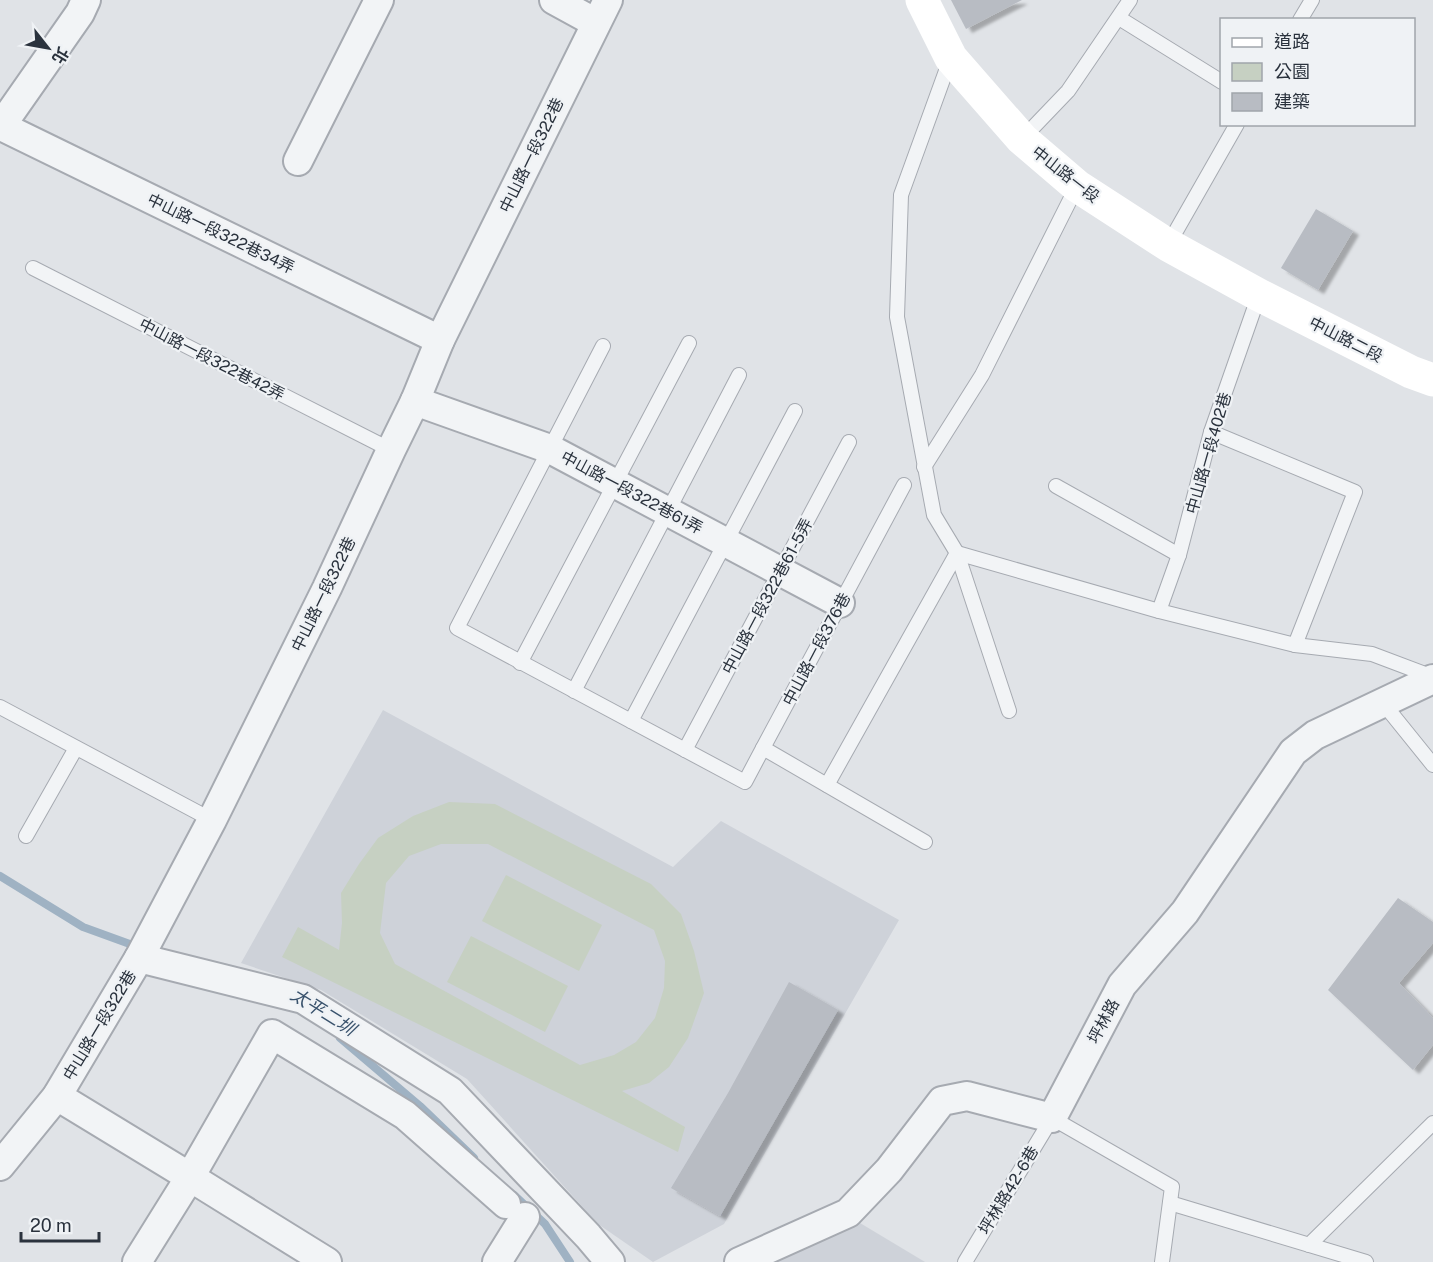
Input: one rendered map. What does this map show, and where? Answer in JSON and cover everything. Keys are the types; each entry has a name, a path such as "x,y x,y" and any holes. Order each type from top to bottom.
{"main road":[{"name":"中山路一段","path":"922,0 951,58 1022,139 1077,186 1168,246 1259,296"},
{"name":"中山路二段","path":"1259,296 1433,381"}],"street":[{"path":"1,126 80,13 86,0"},
{"path":"298,161 378,0"},
{"path":"554,0 602,12"},
{"name":"中山路一段322巷","path":"0,1166 57,1096 139,958 212,820 327,588 415,401 440,339 602,12"},
{"name":"中山路一段322巷34弄","path":"1,126 440,339"},
{"name":"中山路一段322巷61弄","path":"415,401 550,449 840,603"},
{"name":"坪林路","path":"1052,1118 1122,985 1185,912 1293,752 1315,735 1433,678"},
{"path":"139,958 303,999 450,1091 610,1262"},
{"path":"137,1262 190,1177 272,1034 405,1114 515,1210 498,1262"},
{"path":"57,1096 327,1262"},
{"path":"739,1262 848,1213 889,1170 942,1101 967,1096 1052,1118"}],"lane":[{"path":"1022,139 1068,91 1130,0"},
{"path":"1301,18 1312,0"},
{"path":"1119,18 1220,81"},
{"path":"951,58 901,195 897,316 934,515 957,553 1010,711"},
{"path":"1168,246 1236,126"},
{"path":"924,467 982,375 1077,186"},
{"name":"中山路一段322巷42弄","path":"33,268 391,450"},
{"name":"中山路一段402巷","path":"1159,611 1179,555 1211,432 1259,296"},
{"path":"520,663 689,343"},
{"path":"603,346 457,628 745,782 763,748 925,842"},
{"path":"574,691 739,375"},
{"path":"631,721 795,411"},
{"path":"1211,432 1355,492 1295,645"},
{"name":"中山路一段322巷61-5弄","path":"685,750 849,442"},
{"name":"中山路一段376巷","path":"763,748 904,485"},
{"path":"1056,486 1179,555"},
{"path":"827,785 957,553"},
{"name":"坪林路","path":"957,553 1159,611 1295,645 1372,654 1433,678"},
{"path":"1383,703 1433,765"},
{"path":"0,707 212,820"},
{"path":"26,836 76,748"},
{"path":"1052,1118 1172,1187 1162,1262"},
{"name":"坪林路42-6巷","path":"965,1262 1052,1118"},
{"path":"1309,1245 1433,1123"},
{"path":"1170,1203 1366,1262"}],"shaded area":[{"path":"383,710 673,867 721,821 899,920 724,1224 653,1262 598,1224 467,1079 321,990 241,963"},
{"path":"855,1220 925,1262 775,1262"}],"green space":[{"path":"449,802 495,804 651,884 681,914 694,951 704,993 688,1038 669,1067 649,1083 622,1091 685,1127 678,1152 282,957 298,927 339,950 342,923 341,893 378,838 413,816","holes":["441,844 488,844 654,930 665,961 664,988 655,1018 636,1042 614,1055 580,1065 395,964 380,933 386,883 409,856"]},
{"path":"506,875 602,925 579,971 482,921"},
{"path":"471,936 568,986 545,1032 447,982"}],"building":[{"path":"951,0 1022,0 966,29"},
{"path":"1316,209 1353,231 1318,290 1281,268"},
{"path":"1398,898 1433,922 1433,943 1399,983 1433,1018 1433,1045 1413,1070 1328,990"},
{"path":"789,982 838,1010 720,1216 671,1188 728,1093"}],"waterway":[{"name":"太平二圳","path":"0,876 83,927 138,947"},
{"name":"太平二圳","path":"340,1038 420,1106 474,1158"},
{"name":"太平二圳","path":"514,1195 545,1224 570,1262"}]}
